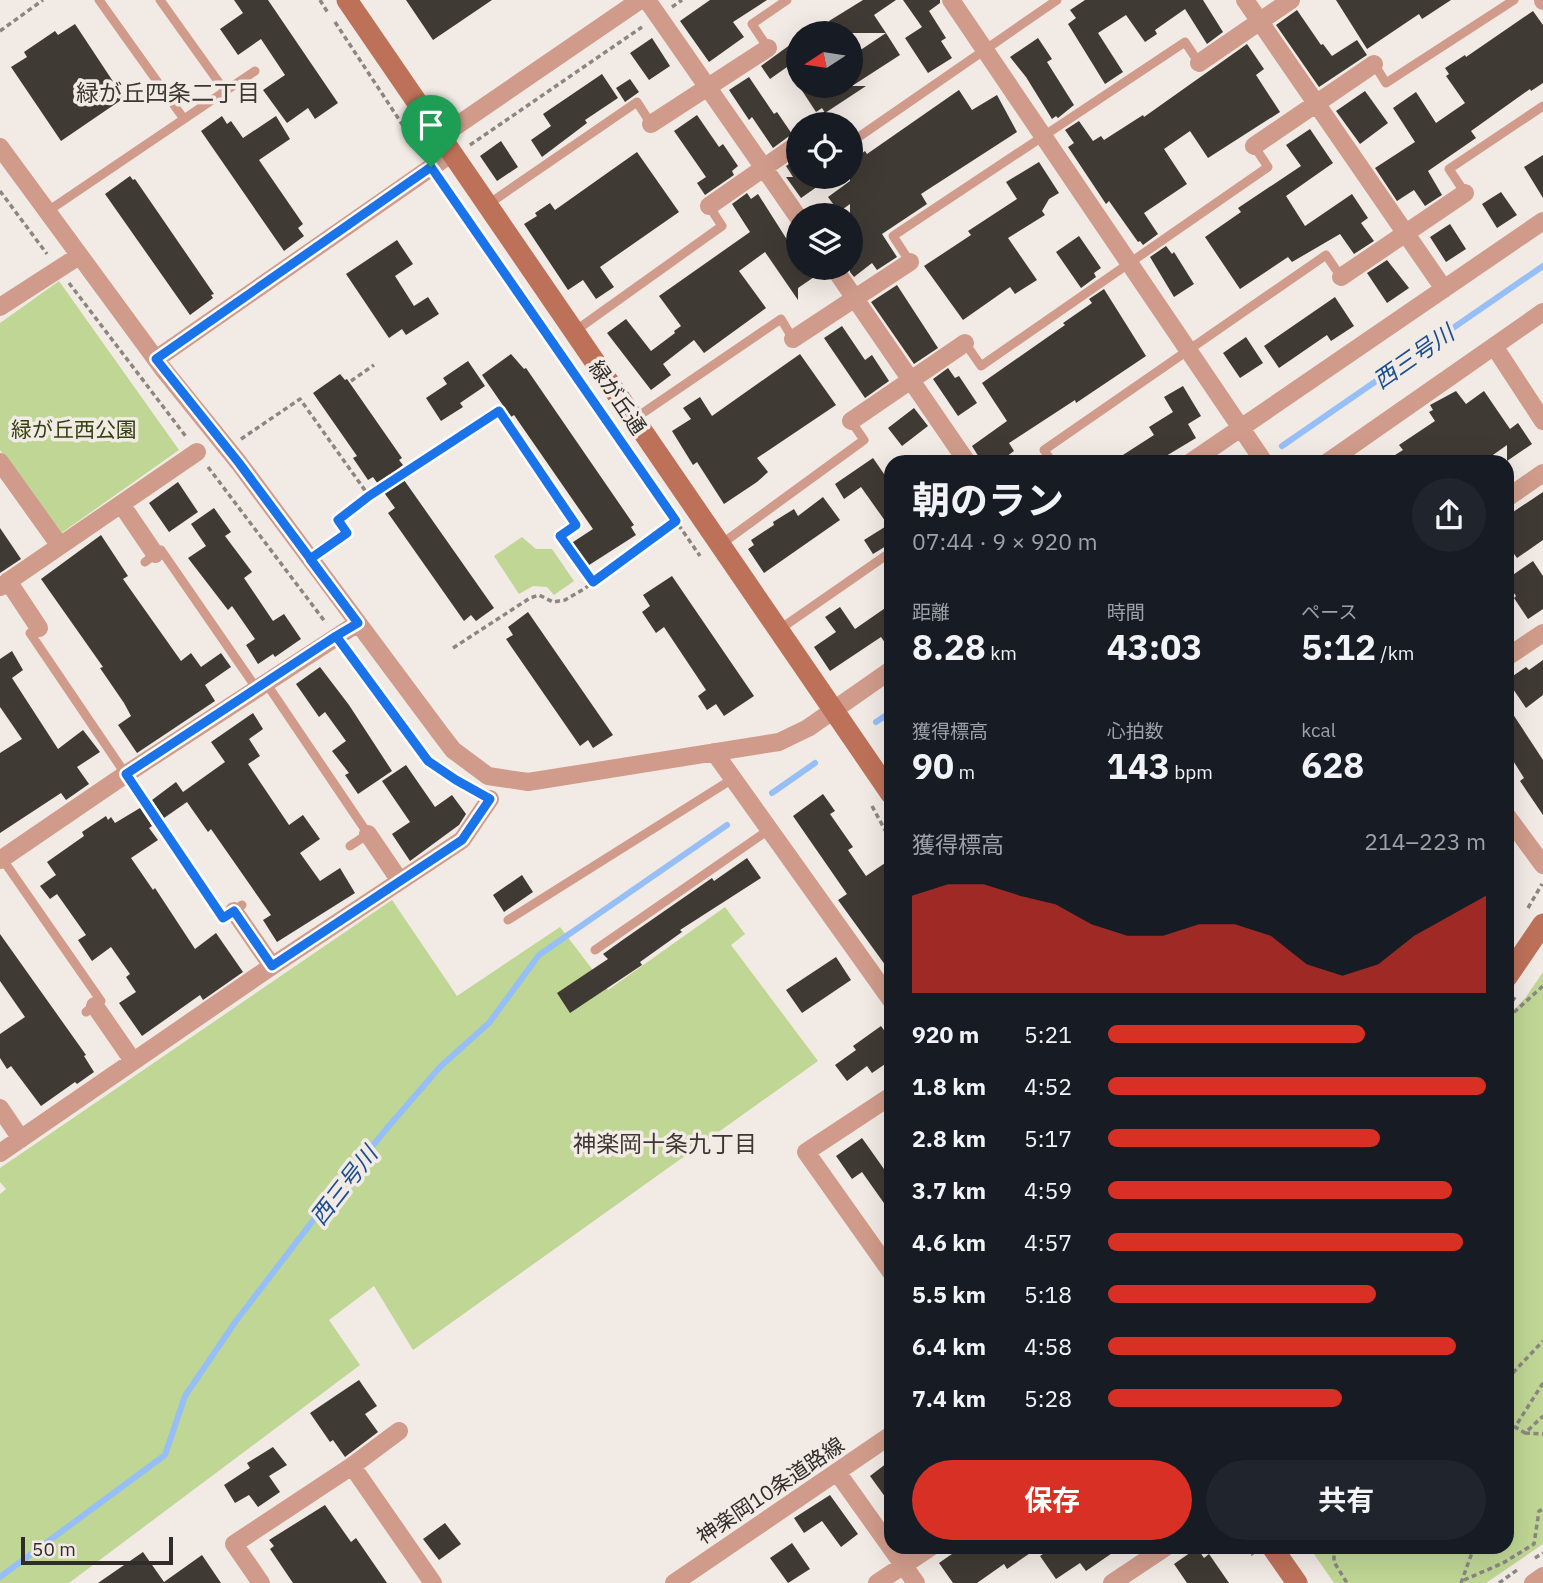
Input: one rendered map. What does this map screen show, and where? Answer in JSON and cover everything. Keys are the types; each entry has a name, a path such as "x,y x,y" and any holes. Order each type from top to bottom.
{"street":[{"name":"緑が丘通","path":"347,0 454,145 487,205 884,784"},
{"path":"951,0 1259,455"},
{"path":"1245,0 1444,289"},
{"path":"1199,63 1291,0"},
{"path":"156,359 431,167 454,145 638,1 658,16 788,203"},
{"path":"651,124 768,48"},
{"path":"1254,146 1374,64"},
{"path":"0,147 156,359 453,750 488,776 528,782 779,742 808,728 884,675"},
{"path":"709,206 786,152"},
{"path":"1341,277 1465,193"},
{"path":"1201,455 1543,221"},
{"path":"0,307 79,256"},
{"path":"793,338 910,262"},
{"path":"842,280 962,455"},
{"path":"1338,455 1543,312"},
{"path":"851,421 965,343"},
{"path":"1494,346 1543,421"},
{"path":"39,628 4,584 197,452"},
{"path":"0,462 60,546"},
{"path":"1514,493 1543,473"},
{"path":"121,504 150,558"},
{"path":"1,858 358,623"},
{"path":"1514,652 1543,633"},
{"path":"715,752 884,990"},
{"path":"0,1153 272,966 462,840 490,799"},
{"path":"1514,826 1543,865"},
{"path":"368,834 400,881"},
{"path":"238,908 272,966"},
{"path":"1514,967 1543,924"},
{"path":"90,1009 133,1061"},
{"path":"884,1101 806,1152 884,1262"},
{"path":"0,1108 21,1139"},
{"path":"261,1583 234,1544 352,1466 399,1431"},
{"name":"神楽岡10条道路線","path":"674,1583 884,1440"},
{"path":"352,1466 433,1583"},
{"path":"837,1472 884,1537"},
{"path":"896,1554 916,1583"},
{"path":"877,1583 920,1554"},
{"path":"1112,1583 1156,1554"},
{"path":"1277,1554 1297,1583"},
{"path":"1533,1583 1543,1576"}],"lane":[{"path":"99,0 184,119"},
{"path":"160,0 225,91"},
{"path":"768,48 752,24 787,0"},
{"path":"863,134 1057,0"},
{"path":"1374,64 1386,83 1514,0"},
{"path":"910,262 893,236 1185,41 1199,63"},
{"path":"48,211 255,71"},
{"path":"487,205 637,102 651,124"},
{"path":"1465,193 1449,169 1543,106"},
{"path":"965,343 981,366 1268,167 1254,146"},
{"path":"574,331 722,226 709,206"},
{"path":"1047,455 1044,450 1326,255 1341,277"},
{"path":"634,420 781,319 793,338"},
{"path":"720,545 864,440 851,421"},
{"path":"150,558 161,550 368,834 350,846"},
{"path":"778,631 884,557"},
{"path":"39,628 30,634 223,918 238,908"},
{"path":"508,920 734,778"},
{"path":"595,950 769,829"},
{"path":"1,858 101,1002 90,1009"}],"path":[{"path":"0,30 43,0"},
{"path":"320,0 431,167 701,557"},
{"path":"454,145 682,0"},
{"path":"0,191 428,761 490,799"},
{"path":"351,381 374,365"},
{"path":"227,449 300,399 369,496"},
{"path":"310,559 347,533 338,520 369,496 499,411 576,525 560,536 593,582"},
{"path":"453,649 530,598 539,595 553,602 565,600 676,521"},
{"path":"870,802 884,828"},
{"path":"1514,1012 1543,986"},
{"path":"1514,1372 1543,1341"},
{"path":"1543,1383 1515,1427 1525,1433 1543,1434"},
{"path":"1525,1433 1543,1416"},
{"path":"1463,1582 1503,1563 1534,1544 1539,1511 1543,1509"},
{"path":"1334,1554 1334,1562 1347,1583"},
{"path":"1463,1582 1472,1554"}],"green space":[{"name":"緑が丘西公園","path":"59,281 179,450 60,534 0,450 0,323"},
{"path":"522,537 536,549 552,549 574,581 554,595 547,587 533,586 519,594 494,556"},
{"path":"392,900 457,996 560,927 608,990 725,907 745,934 731,945 818,1061 413,1350 374,1286 329,1320 360,1365 69,1583 0,1583 0,1194 6,1189 0,1182 0,1168"},
{"path":"1543,972 1543,1544 1486,1583 1334,1583 1314,1554 1514,1554 1514,1010"}],"building":[{"path":"234,0 268,0 338,103 315,119 308,108 287,123 263,90 285,75 261,39 238,55 220,29 243,13"},
{"path":"406,0 492,0 433,40"},
{"path":"710,0 767,0 733,22 744,37 709,62 680,21"},
{"path":"863,0 896,0 874,15 886,33 863,33 863,21 829,21"},
{"path":"903,0 940,0 940,3 929,11 946,38 941,41 952,58 928,73 905,38 922,27"},
{"path":"1085,0 1203,0 1223,32 1207,44 1185,9 1155,30 1157,34 1145,42 1126,15 1098,33 1123,72 1105,84 1068,24 1076,18 1070,10"},
{"path":"1336,0 1451,0 1422,19 1419,14 1367,49"},
{"path":"1297,10 1332,56 1357,40 1367,55 1319,87 1276,25"},
{"path":"1533,11 1543,25 1543,83 1531,91 1530,89 1471,131 1476,138 1428,171 1442,195 1425,206 1414,190 1397,201 1375,168 1415,142 1393,108 1416,92 1436,123 1465,103 1446,76 1449,74 1445,68 1465,55 1466,57"},
{"path":"75,24 124,98 61,141 11,67 27,57 24,52 55,31 58,35"},
{"path":"886,33 900,55 863,79 863,48"},
{"path":"652,38 670,66 649,80 630,53"},
{"path":"1038,38 1052,59 1047,62 1074,105 1058,118 1056,116 1052,119 1010,57"},
{"path":"1247,44 1264,69 1256,75 1280,112 1208,158 1190,131 1164,149 1187,184 1144,213 1158,234 1143,245 1138,242 1109,201 1106,204 1068,147 1074,143 1065,130 1079,121 1093,141 1101,136 1104,140 1143,115 1144,117"},
{"path":"786,48 786,68 770,79 761,66"},
{"path":"602,74 618,98 585,120 587,123 542,157 531,140 551,126 543,114"},
{"path":"749,77 774,114 777,112 786,125 786,138 773,148 752,117 749,120 729,90"},
{"path":"630,79 639,92 625,102 616,88"},
{"path":"959,90 972,110 997,95 1017,132 921,194 927,204 882,234 897,257 877,270 872,263 863,270 863,203 832,203 828,197 839,189 863,189 863,152 867,154"},
{"path":"1365,91 1388,123 1360,144 1336,111"},
{"path":"807,98 848,98 827,112 822,108 816,112"},
{"path":"697,115 719,147 723,144 738,166 732,171 734,175 705,195 697,183 706,177 674,131"},
{"path":"222,116 227,124 231,121 243,138 276,116 290,139 259,160 303,224 298,228 304,236 284,251 201,131"},
{"path":"1310,129 1333,163 1286,196 1305,226 1352,194 1368,218 1361,223 1374,241 1354,254 1340,234 1292,262 1288,257 1240,289 1205,237 1241,212 1238,208 1301,166 1286,145"},
{"path":"501,141 518,167 497,181 480,156"},
{"path":"637,152 679,212 600,267 614,287 596,299 583,280 568,290 524,224 550,203 555,210"},
{"path":"1543,155 1543,198 1524,167"},
{"path":"1039,162 1059,193 1049,199 1042,211 1045,215 1008,238 1037,280 1015,294 1010,287 963,320 924,266 971,235 968,231 1017,199 1006,182"},
{"path":"130,176 135,179 214,294 211,295 213,298 190,315 105,194"},
{"path":"795,189 814,189 801,198"},
{"path":"1501,192 1517,215 1497,228 1482,204"},
{"path":"747,193 751,199 758,194 786,238 786,280 810,280 798,288 798,300 765,252 739,271 766,308 704,353 694,340 663,364 671,375 651,390 607,333 626,319 651,351 675,333 681,326 659,296 750,232 732,204"},
{"path":"1450,224 1466,249 1446,262 1430,237"},
{"path":"1079,236 1101,268 1094,273 1096,277 1081,288 1056,252"},
{"path":"397,240 413,264 395,276 414,306 428,297 439,314 406,335 402,329 389,338 346,274"},
{"path":"1166,246 1172,254 1174,252 1194,284 1174,297 1150,257"},
{"path":"1387,260 1409,288 1387,303 1367,273"},
{"path":"897,285 938,348 914,364 871,302"},
{"path":"1104,289 1146,356 1076,403 1075,400 1009,443 1014,451 1009,455 978,455 972,446 1007,421 982,383 1065,325 1063,323 1092,303 1089,299"},
{"path":"1335,297 1354,326 1331,341 1327,335 1279,368 1264,346"},
{"path":"842,326 865,360 872,355 889,381 865,398 824,338"},
{"path":"1246,337 1263,363 1240,378 1223,353"},
{"path":"511,354 526,368 634,525 631,527 636,535 586,567 570,544 593,529 514,415 511,417 482,375"},
{"path":"800,354 836,405 757,458 768,472 724,504 697,462 693,465 672,431 691,419 683,408 700,397 712,416"},
{"path":"468,361 485,386 460,403 463,407 441,421 426,398 447,384 443,378"},
{"path":"948,368 955,378 959,376 977,403 958,416 933,379"},
{"path":"340,374 347,379 402,458 399,460 403,465 397,470 494,608 476,621 471,615 464,621 388,513 395,508 373,477 368,480 353,458 357,456 313,393"},
{"path":"1183,386 1201,416 1188,424 1196,438 1168,455 1123,455 1154,435 1149,427 1173,412 1164,397"},
{"path":"1456,391 1466,404 1484,391 1510,429 1518,423 1532,444 1514,456 1507,455 1507,445 1493,455 1395,455 1403,450 1399,445 1435,421 1429,412 1433,410 1430,405"},
{"path":"914,408 928,426 902,446 888,428"},
{"path":"873,458 884,474 884,519 861,487 844,499 835,484"},
{"path":"178,482 198,512 169,532 149,503"},
{"path":"1543,492 1543,540 1517,558 1514,554 1514,511"},
{"path":"823,497 840,520 764,573 748,549 754,545 751,540 794,509 798,516"},
{"path":"214,508 231,532 225,536 252,572 244,578 273,621 284,614 301,639 275,657 273,654 258,664 246,645 255,639 232,606 228,610 188,558 206,546 191,524"},
{"path":"0,528 21,559 0,573"},
{"path":"884,528 884,547 873,554 864,540"},
{"path":"101,535 128,576 123,579 181,661 191,653 201,667 221,653 231,667 205,685 215,701 137,753 118,725 131,716 124,703 100,668 103,667 41,579"},
{"path":"1533,561 1543,576 1543,609 1528,619 1514,598 1514,574"},
{"path":"672,576 754,696 724,716 716,704 707,710 698,696 706,690 664,627 656,633 642,612 650,606 643,595"},
{"path":"840,607 855,629 884,609 884,641 881,637 830,671 814,647 836,632 825,617"},
{"path":"528,612 613,735 593,748 588,740 580,746 506,639 513,635 508,627"},
{"path":"12,651 23,670 12,678 58,749 83,730 100,752 77,767 89,784 66,800 61,793 0,833 0,753 22,739 0,707 0,659"},
{"path":"1543,660 1543,695 1526,708 1514,690 1514,675 1526,667 1529,670"},
{"path":"320,667 349,705 392,771 358,794 345,775 349,773 332,751 346,741 325,712 319,717 296,684"},
{"path":"253,713 263,729 249,739 260,756 248,764 289,825 303,815 320,839 300,853 320,881 340,868 355,893 277,942 263,920 271,915 211,829 208,832 187,802 164,818 152,800 176,782 183,792 225,762 211,742"},
{"path":"1514,716 1543,760 1543,815 1520,781 1524,778 1514,762"},
{"path":"406,765 435,807 452,795 466,814 459,825 410,861 392,834 410,822 382,781"},
{"path":"823,794 835,811 830,814 853,847 848,850 866,876 884,864 884,963 838,900 847,894 793,816"},
{"path":"140,808 158,840 131,858 153,890 155,888 195,949 216,933 243,972 203,1000 200,995 142,1036 119,1003 136,992 126,977 130,974 111,947 92,961 78,940 86,935 57,894 50,899 40,886 56,875 47,862 84,836 82,832 106,816 108,820 111,817 115,823"},
{"path":"747,858 761,878 680,930 682,932 640,962 642,965 570,1013 557,993 608,959 603,954 624,939 712,878 714,881"},
{"path":"522,875 533,892 504,912 493,895"},
{"path":"0,934 86,1055 84,1056 94,1072 41,1106 11,1066 7,1069 0,1058 0,1034 25,1017 0,981"},
{"path":"836,957 851,980 802,1013 786,990"},
{"path":"881,1026 884,1030 884,1065 872,1073 867,1066 847,1081 835,1065 856,1050 853,1046"},
{"path":"862,1138 884,1169 884,1203 862,1172 852,1179 836,1156"},
{"path":"359,1380 377,1406 365,1414 378,1432 345,1457 333,1440 330,1442 310,1413"},
{"path":"273,1447 287,1465 269,1476 280,1492 258,1507 249,1495 235,1503 224,1485 250,1468 247,1463"},
{"path":"884,1465 884,1495 870,1476"},
{"path":"830,1495 858,1534 841,1547 822,1521 804,1533 794,1518"},
{"path":"325,1505 351,1542 356,1538 387,1583 293,1583 270,1549 274,1546 269,1540"},
{"path":"445,1523 461,1544 439,1560 423,1539"},
{"path":"792,1543 810,1569 788,1583 770,1558"},
{"path":"143,1552 164,1582 202,1555 221,1583 98,1583"},
{"path":"952,1554 1029,1554 1007,1569 1004,1564 977,1583 953,1583 939,1563"},
{"path":"1111,1554 1086,1571 1080,1563 1056,1579 1040,1556"},
{"path":"1188,1554 1201,1554 1204,1558 1209,1554 1229,1583 1187,1583 1174,1564"}],"waterway":[{"name":"西三号川","path":"1282,446 1543,266"},
{"name":"西三号川","path":"876,722 884,717"},
{"name":"西三号川","path":"772,793 815,763"},
{"name":"西三号川","path":"0,1577 165,1455 185,1396 236,1321 388,1127 440,1067 489,1023 539,955 727,825"}],"district":[{"name":"緑が丘四条二丁目","path":"168,92"},
{"name":"神楽岡十条九丁目","path":"665,1143"}],"route":[{"path":"431,167 156,359 239,463 358,623 336,636 126,774 223,918 234,911 272,966 462,840 490,799 428,761 336,636 358,623 310,559 347,533 338,520 369,496 499,411 576,525 560,536 593,582 676,521 431,167"}]}
